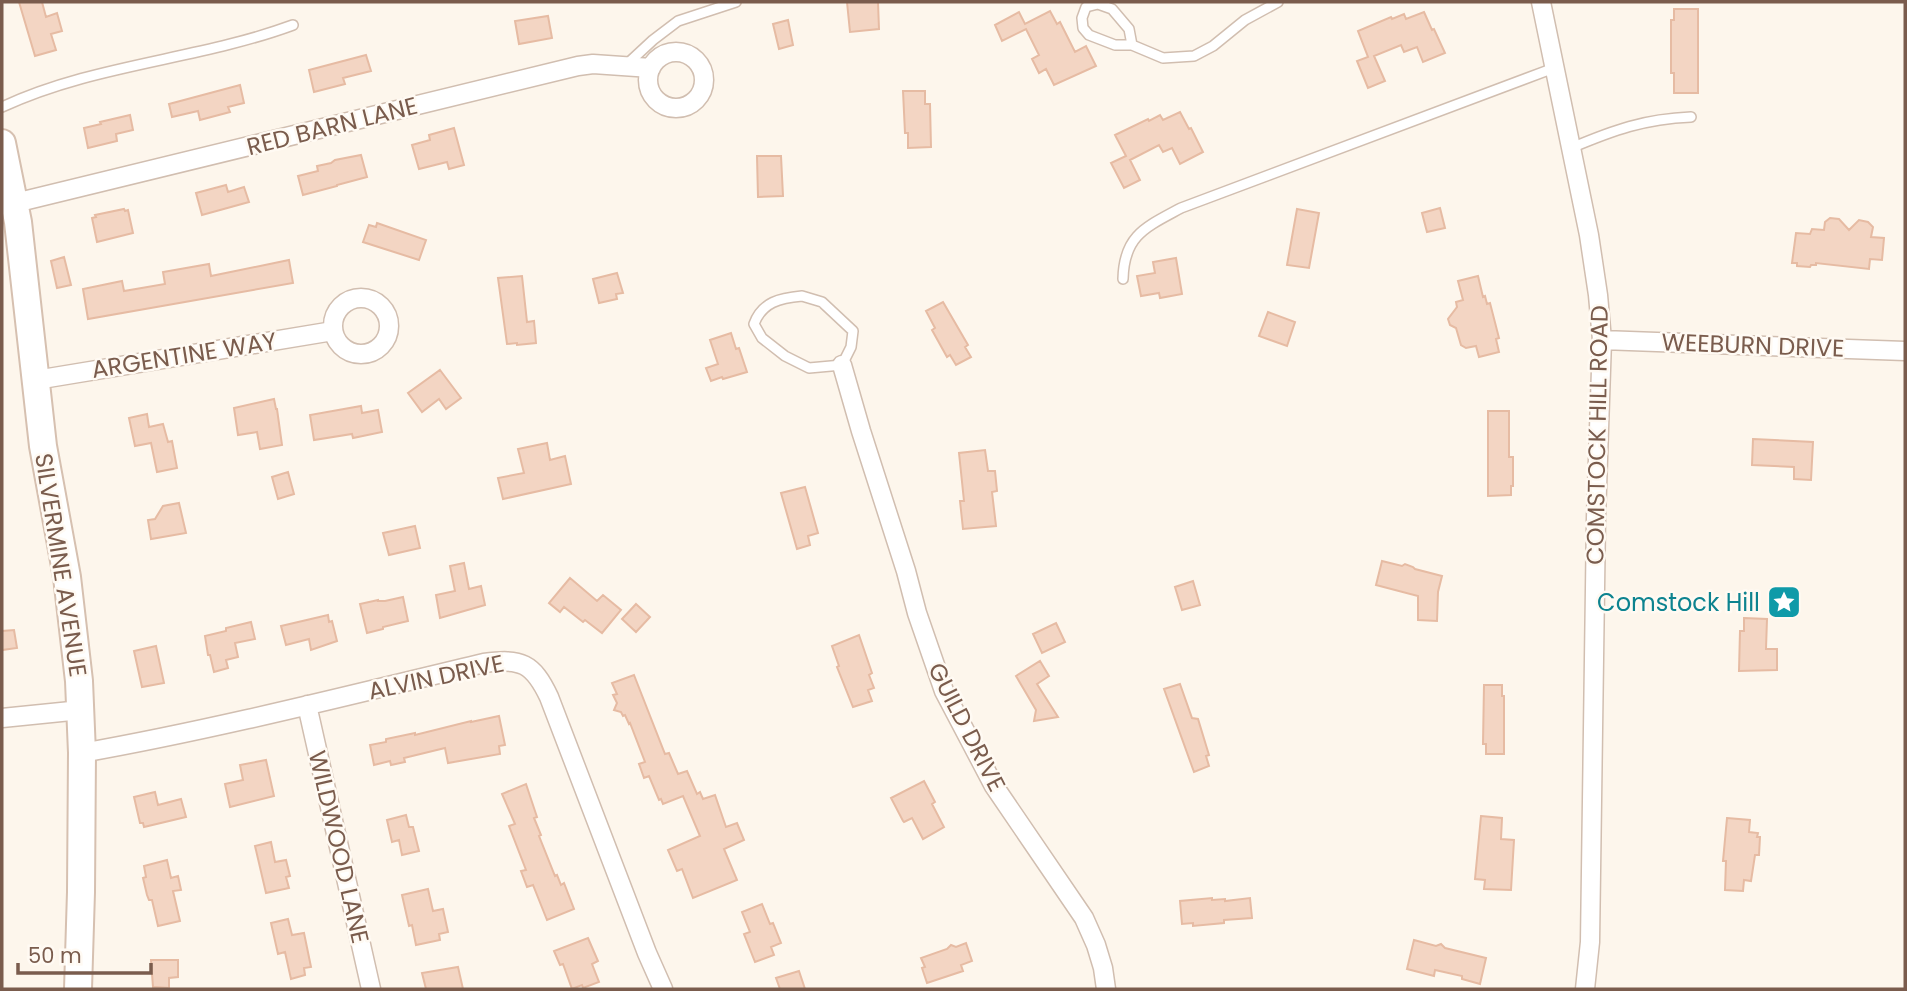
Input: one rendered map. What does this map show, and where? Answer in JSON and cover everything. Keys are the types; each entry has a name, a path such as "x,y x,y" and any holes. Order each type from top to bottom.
{"street":[{"name":"COMSTOCK HILL ROAD","path":"1541,2 1596,279 1602,340 1595,544 1590,942 1585,989"},
{"name":"RED BARN LANE","path":"15,203 578,66 593,64 651,68"},
{"name":"SILVERMINE AVENUE","path":"2,143 15,203 43,446 67,578 81,710 78,989"},
{"name":"ARGENTINE WAY","path":"36,380 333,331"},
{"name":"WEEBURN DRIVE","path":"1602,340 1905,351"},
{"name":"GUILD DRIVE","path":"842,365 917,613 944,691 994,786 1084,918 1096,945 1106,989"},
{"name":"ALVIN DRIVE","path":"82,753 307,705 484,663 502,660 526,665 542,681 549,697 663,989"},
{"name":"WILDWOOD LANE","path":"307,705 371,989"},
{"path":"2,718 81,710"}],"lane":[{"path":"625,66 677,21 736,2"},
{"path":"1132,45 1129,29 1112,9 1098,4 1086,7 1082,19 1083,28 1089,35 1115,45 1132,45 1163,58 1195,56 1213,46 1245,20 1278,2"},
{"path":"2,107 18,99 91,76 261,37 293,25"},
{"path":"1123,279 1123,262 1132,242 1155,222 1181,208 1554,68"},
{"path":"1571,148 1614,130 1660,119 1691,117"},
{"path":"802,296 822,302 853,331 851,347 842,365 809,368 785,356 762,338 754,324 758,313 780,298 802,296"}],"building":[{"path":"19,2 42,2 46,17 57,13 62,31 51,34 56,50 35,56"},
{"path":"847,2 878,2 879,29 850,32"},
{"path":"1674,9 1698,9 1698,93 1674,93 1674,73 1671,73 1671,20 1674,20"},
{"path":"1050,11 1057,24 1060,22 1075,52 1086,46 1096,66 1054,85 1046,69 1039,73 1032,59 1039,55 1026,29 1002,41 995,25 1019,12 1025,24"},
{"path":"1424,12 1445,53 1423,62 1417,47 1404,52 1401,45 1374,56 1385,81 1368,88 1357,61 1368,57 1358,31 1391,17 1392,19 1404,14 1406,19"},
{"path":"548,16 552,38 519,44 515,21"},
{"path":"788,20 793,45 779,49 773,24"},
{"path":"366,55 371,71 343,78 345,84 314,92 309,70"},
{"path":"240,85 244,103 228,107 230,112 200,120 198,111 172,117 169,104"},
{"path":"903,91 925,91 925,104 930,104 931,147 908,148"},
{"path":"1180,112 1203,152 1180,164 1172,148 1163,152 1159,145 1130,160 1140,180 1124,188 1111,163 1126,156 1115,135 1148,119 1149,121 1160,115 1163,120"},
{"path":"130,115 133,130 116,134 117,141 88,148 84,128"},
{"path":"454,128 464,165 449,169 447,162 419,169 412,145 430,140 429,135"},
{"path":"361,155 367,177 303,195 298,176 318,171 317,166 335,160"},
{"path":"757,156 781,156 783,196 758,197"},
{"path":"226,185 228,192 244,187 249,202 202,215 196,193"},
{"path":"1440,208 1445,228 1427,232 1422,213"},
{"path":"1297,209 1319,213 1309,268 1287,265"},
{"path":"128,210 133,233 97,242 92,218"},
{"path":"1830,218 1839,219 1849,230 1859,220 1868,222 1873,227 1871,237 1884,238 1882,260 1870,259 1869,269 1816,263 1810,267 1797,266 1797,263 1792,263 1796,233 1810,234 1812,229 1824,230 1825,222"},
{"path":"377,223 426,240 419,260 363,242 369,225 376,227"},
{"path":"64,257 71,285 57,288 51,261"},
{"path":"1176,258 1182,294 1160,298 1159,293 1141,296 1137,276 1155,273 1153,262"},
{"path":"289,260 293,283 88,319 83,289 122,281 124,291 165,284 163,272 209,264 211,276"},
{"path":"617,273 623,293 616,294 617,299 599,303 593,279"},
{"path":"522,276 527,322 534,321 536,343 507,344 498,278"},
{"path":"1478,276 1483,297 1485,296 1487,304 1490,303 1499,338 1496,339 1499,352 1479,357 1476,346 1466,348 1461,345 1456,328 1450,325 1448,319 1457,307 1456,302 1463,300 1458,281"},
{"path":"943,302 968,345 965,347 971,357 956,365 950,355 947,357 932,330 935,328 926,311"},
{"path":"1268,312 1295,322 1287,346 1259,336"},
{"path":"731,333 747,372 711,381 706,368 718,364 710,340"},
{"path":"440,370 461,398 446,409 439,399 422,412 408,393"},
{"path":"274,399 282,445 260,449 257,432 238,435 234,408"},
{"path":"361,406 362,413 378,410 382,432 353,438 352,434 314,440 310,415"},
{"path":"1488,411 1509,411 1509,457 1513,457 1511,495 1488,496"},
{"path":"147,414 149,427 163,424 168,442 172,441 177,468 157,472 151,443 135,446 129,418"},
{"path":"1753,439 1813,442 1811,480 1794,479 1794,467 1752,465"},
{"path":"547,443 550,460 565,456 571,484 503,499 498,478 524,473 518,449"},
{"path":"985,450 988,471 995,471 997,491 992,492 996,526 963,529 960,501 964,501 959,453"},
{"path":"288,472 294,494 278,499 272,477"},
{"path":"805,487 818,533 808,536 810,545 797,549 781,493"},
{"path":"179,503 186,533 151,539 148,520 155,519 163,506"},
{"path":"415,526 420,548 389,555 383,533"},
{"path":"1382,561 1402,566 1405,564 1442,576 1438,592 1437,621 1418,620 1418,596 1376,585"},
{"path":"464,563 469,589 481,586 485,605 440,618 436,595 455,591 450,566"},
{"path":"570,578 597,601 603,595 621,610 602,633 564,607 560,612 549,603"},
{"path":"1193,581 1200,605 1182,610 1175,587"},
{"path":"403,597 408,621 367,633 360,604"},
{"path":"636,604 650,617 636,632 622,619"},
{"path":"328,615 337,641 311,650 309,639 286,645 281,626"},
{"path":"1744,618 1767,619 1766,649 1777,649 1777,670 1739,671 1740,631 1744,631"},
{"path":"251,622 255,639 235,643 238,657 226,660 228,668 214,672 205,636"},
{"path":"1056,623 1065,642 1042,653 1033,634"},
{"path":"14,630 17,648 2,650 2,631"},
{"path":"859,635 872,673 869,675 874,688 868,690 872,701 853,707 837,667 839,666 832,646"},
{"path":"156,646 164,683 142,687 134,651"},
{"path":"1040,661 1049,676 1037,684 1058,717 1034,721 1036,710 1016,676"},
{"path":"634,675 665,754 669,753 678,774 687,771 697,794 700,792 703,799 715,795 726,827 737,823 744,840 724,849 737,880 693,898 682,869 677,871 668,850 700,836 683,796 663,804 661,799 659,800 649,776 644,778 639,764 645,762 630,723 625,715 614,710 617,703 613,695 617,694 612,683"},
{"path":"1180,684 1192,718 1198,719 1209,755 1206,756 1209,766 1194,772 1164,689"},
{"path":"1484,685 1502,685 1504,754 1486,754 1486,744 1483,744"},
{"path":"499,716 505,745 499,746 500,754 448,763 445,748 404,758 405,762 391,765 390,761 374,765 370,745 386,742 386,739"},
{"path":"266,760 274,796 230,807 225,784 243,780 240,765"},
{"path":"924,781 944,827 923,839 912,818 903,821 891,798"},
{"path":"526,784 537,817 534,818 541,835 539,836 555,876 557,875 561,885 564,883 574,909 547,920 533,885 527,887 521,871 526,870 509,826 515,824 502,794"},
{"path":"155,792 158,805 181,799 186,817 144,827 143,823 140,823 134,797"},
{"path":"406,815 409,827 413,827 419,851 402,855 399,840 392,842 387,820"},
{"path":"1481,816 1502,818 1501,839 1514,840 1511,890 1484,889 1485,880 1475,879"},
{"path":"1727,818 1750,820 1749,832 1758,833 1757,837 1760,837 1759,855 1755,855 1751,881 1744,880 1743,891 1725,890 1726,861 1723,861"},
{"path":"271,842 275,862 286,860 290,876 286,877 289,888 266,893 255,846"},
{"path":"167,860 171,878 178,876 181,890 173,891 180,921 158,926 143,878 146,877 144,866"},
{"path":"428,889 433,911 443,909 448,932 439,934 440,940 416,945 402,895"},
{"path":"1212,898 1225,901 1250,898 1252,918 1193,926 1193,923 1182,924 1180,901"},
{"path":"762,904 781,943 771,947 774,955 755,962 744,934 750,932 742,912"},
{"path":"288,919 292,935 304,933 311,967 304,968 305,975 291,979 285,952 278,954 271,923"},
{"path":"588,938 598,961 592,964 599,982 572,989 563,964 560,965 554,951"},
{"path":"1414,940 1436,946 1441,944 1445,948 1486,958 1480,984 1462,979 1462,976 1435,970 1434,976 1407,969"},
{"path":"966,943 972,961 961,965 963,971 927,983 921,958 951,945 956,947"},
{"path":"151,960 178,960 178,977 169,978 169,988 153,987"},
{"path":"458,967 463,989 426,989 422,973"},
{"path":"799,971 805,989 780,989 776,978"}],"place":[{"name":"Comstock Hill","path":"1784,602"}]}
